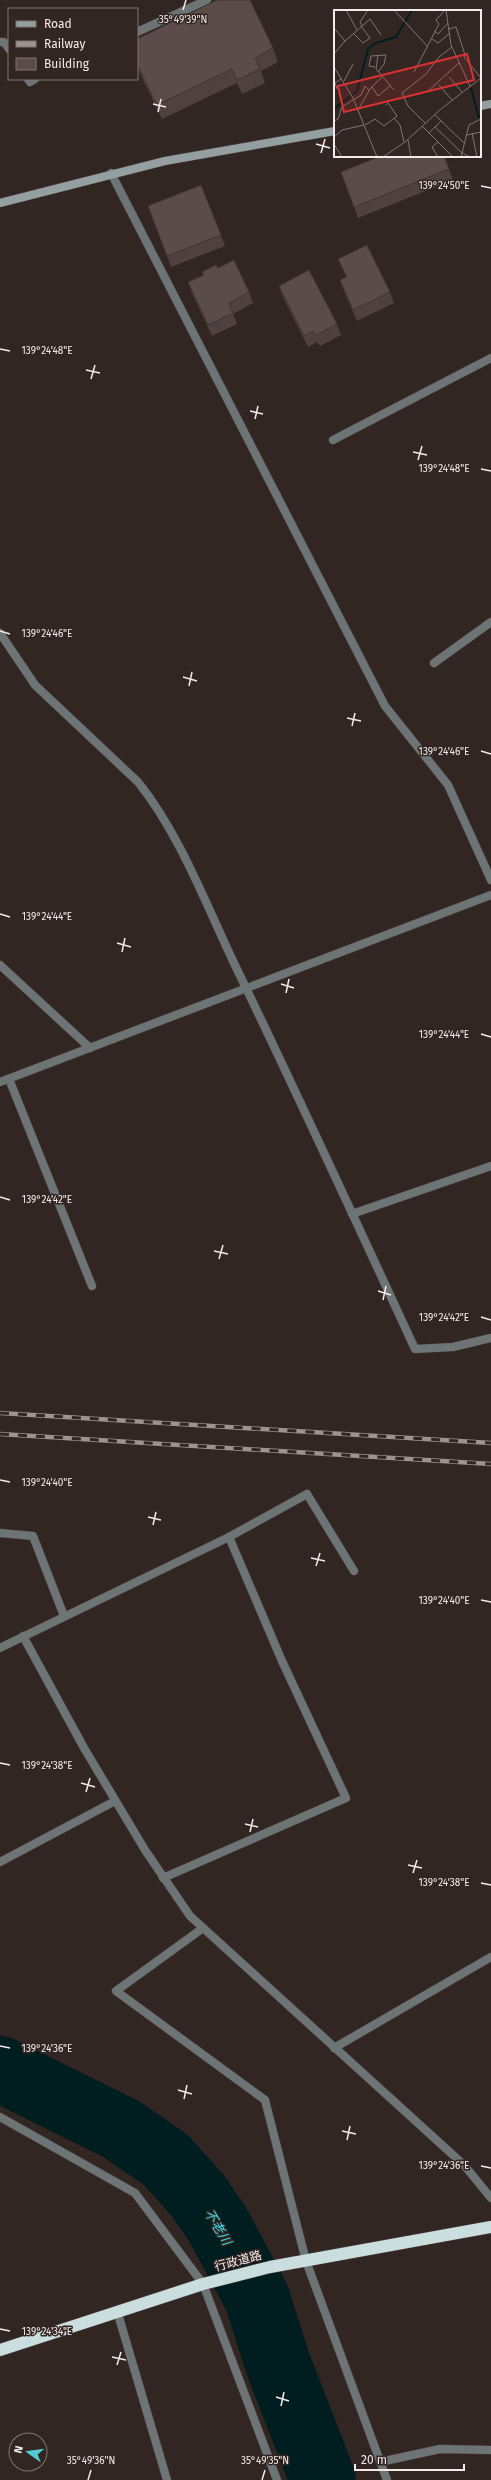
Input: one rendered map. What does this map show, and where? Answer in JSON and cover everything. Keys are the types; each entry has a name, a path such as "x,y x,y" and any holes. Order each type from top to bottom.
{"highway":[{"name":"行政道路","path":"0,2350 118,2314 203,2284 226,2278 270,2267 491,2226"}],"street":[{"path":"138,32 207,0"},
{"path":"0,42 4,42 8,48"},
{"path":"481,106 491,104"},
{"path":"0,202 111,173 164,161 334,131"},
{"path":"111,173 385,706 448,785 491,880"},
{"path":"333,440 491,358"},
{"path":"434,663 491,622"},
{"path":"0,633 35,685 138,782 152,798 174,838 247,989 415,1349 453,1347 491,1338"},
{"path":"0,1082 491,895"},
{"path":"0,965 90,1048"},
{"path":"9,1079 92,1286"},
{"path":"352,1214 491,1166"},
{"path":"0,1648 229,1537 307,1494 354,1571"},
{"path":"0,1533 33,1536 64,1616"},
{"path":"163,1878 346,1798 282,1661 229,1537"},
{"path":"23,1636 115,1801 163,1878 190,1916 464,2166 491,2198"},
{"path":"0,1862 115,1801"},
{"path":"203,1928 116,1991 265,2100 306,2261 387,2480"},
{"path":"334,2048 491,1957"},
{"path":"0,2117 135,2194 203,2284 276,2480"},
{"path":"118,2314 167,2480"},
{"path":"380,2462 440,2449 491,2450"}],"building":[{"path":"217,0 250,0 273,48 255,58 260,69 237,80 232,69 157,105 138,66 138,39"},
{"path":"378,157 444,157 449,169 354,207 341,172"},
{"path":"201,185 221,235 167,256 148,206"},
{"path":"367,245 390,292 353,310 340,280 347,277 338,259"},
{"path":"234,260 249,292 229,303 233,313 208,325 188,282 204,275 202,272 216,265 218,268"},
{"path":"309,270 337,324 316,335 313,331 304,336 279,286"}],"waterway":[{"name":"不老川","path":"0,2069 121,2129 166,2160 199,2197 218,2225 257,2298 278,2364 323,2480"}],"railway":[{"path":"0,1413 491,1443"},
{"path":"0,1434 491,1464"}]}
